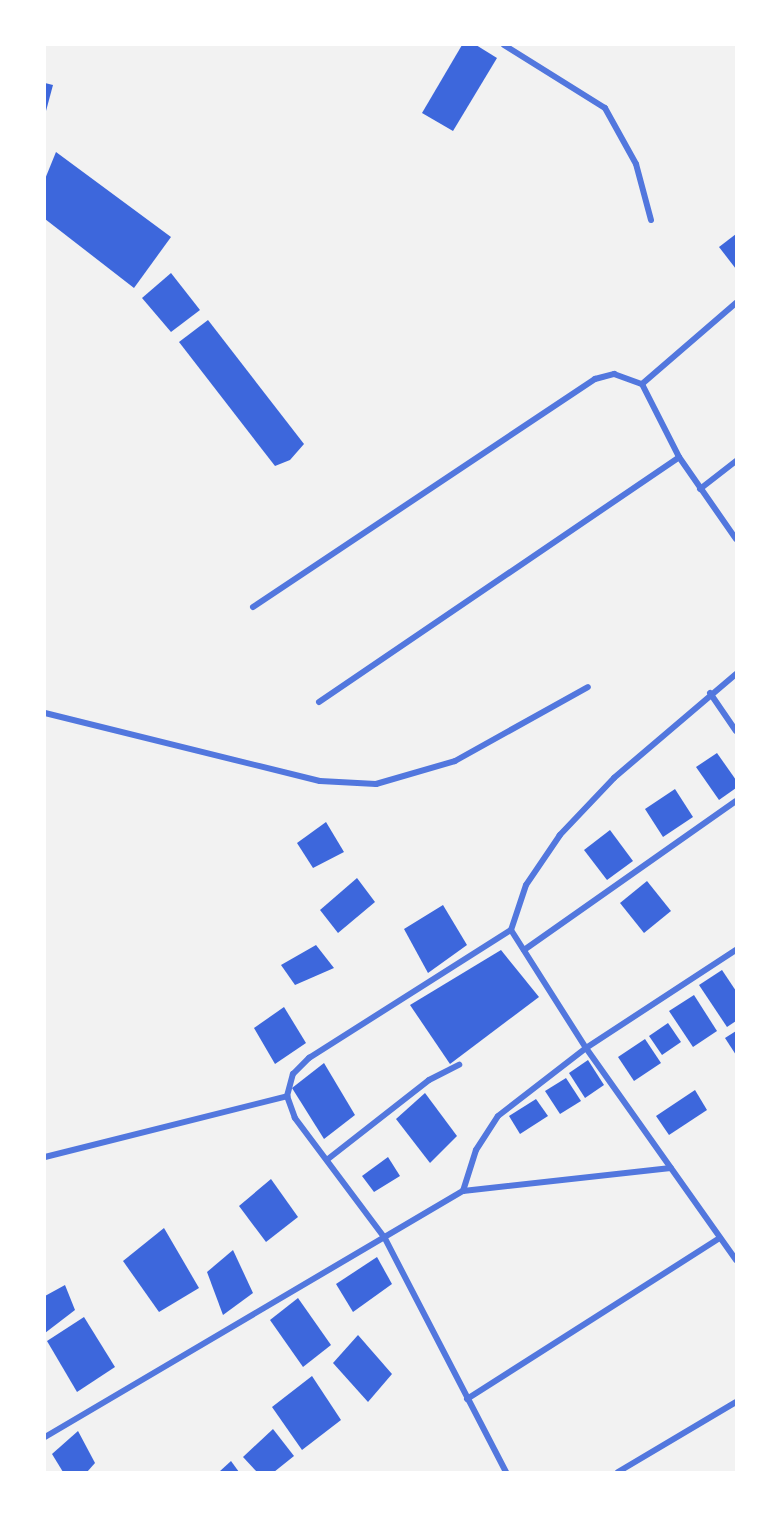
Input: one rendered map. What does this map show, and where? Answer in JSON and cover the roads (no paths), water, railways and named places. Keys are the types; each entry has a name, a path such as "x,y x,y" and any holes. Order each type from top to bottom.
{"street":[{"path":"504,45 606,108 636,164 651,220"},
{"path":"642,384 736,303"},
{"path":"253,607 595,378 626,375 642,384 679,457 736,539"},
{"path":"319,702 679,457"},
{"path":"700,489 736,461"},
{"path":"506,1472 384,1237 328,1159 295,1118 287,1096 293,1074 309,1058 511,930 526,885 560,835 614,778 710,693 736,674"},
{"path":"45,713 320,781 376,784 455,761 588,687"},
{"path":"710,693 736,731"},
{"path":"524,950 736,801"},
{"path":"511,930 586,1048 736,1260"},
{"path":"463,1191 476,1150 498,1116 586,1048 736,950"},
{"path":"328,1159 429,1080 459,1065"},
{"path":"45,1157 287,1096"},
{"path":"45,1437 463,1191 671,1168"},
{"path":"467,1399 720,1238"},
{"path":"618,1472 736,1402"}]}
